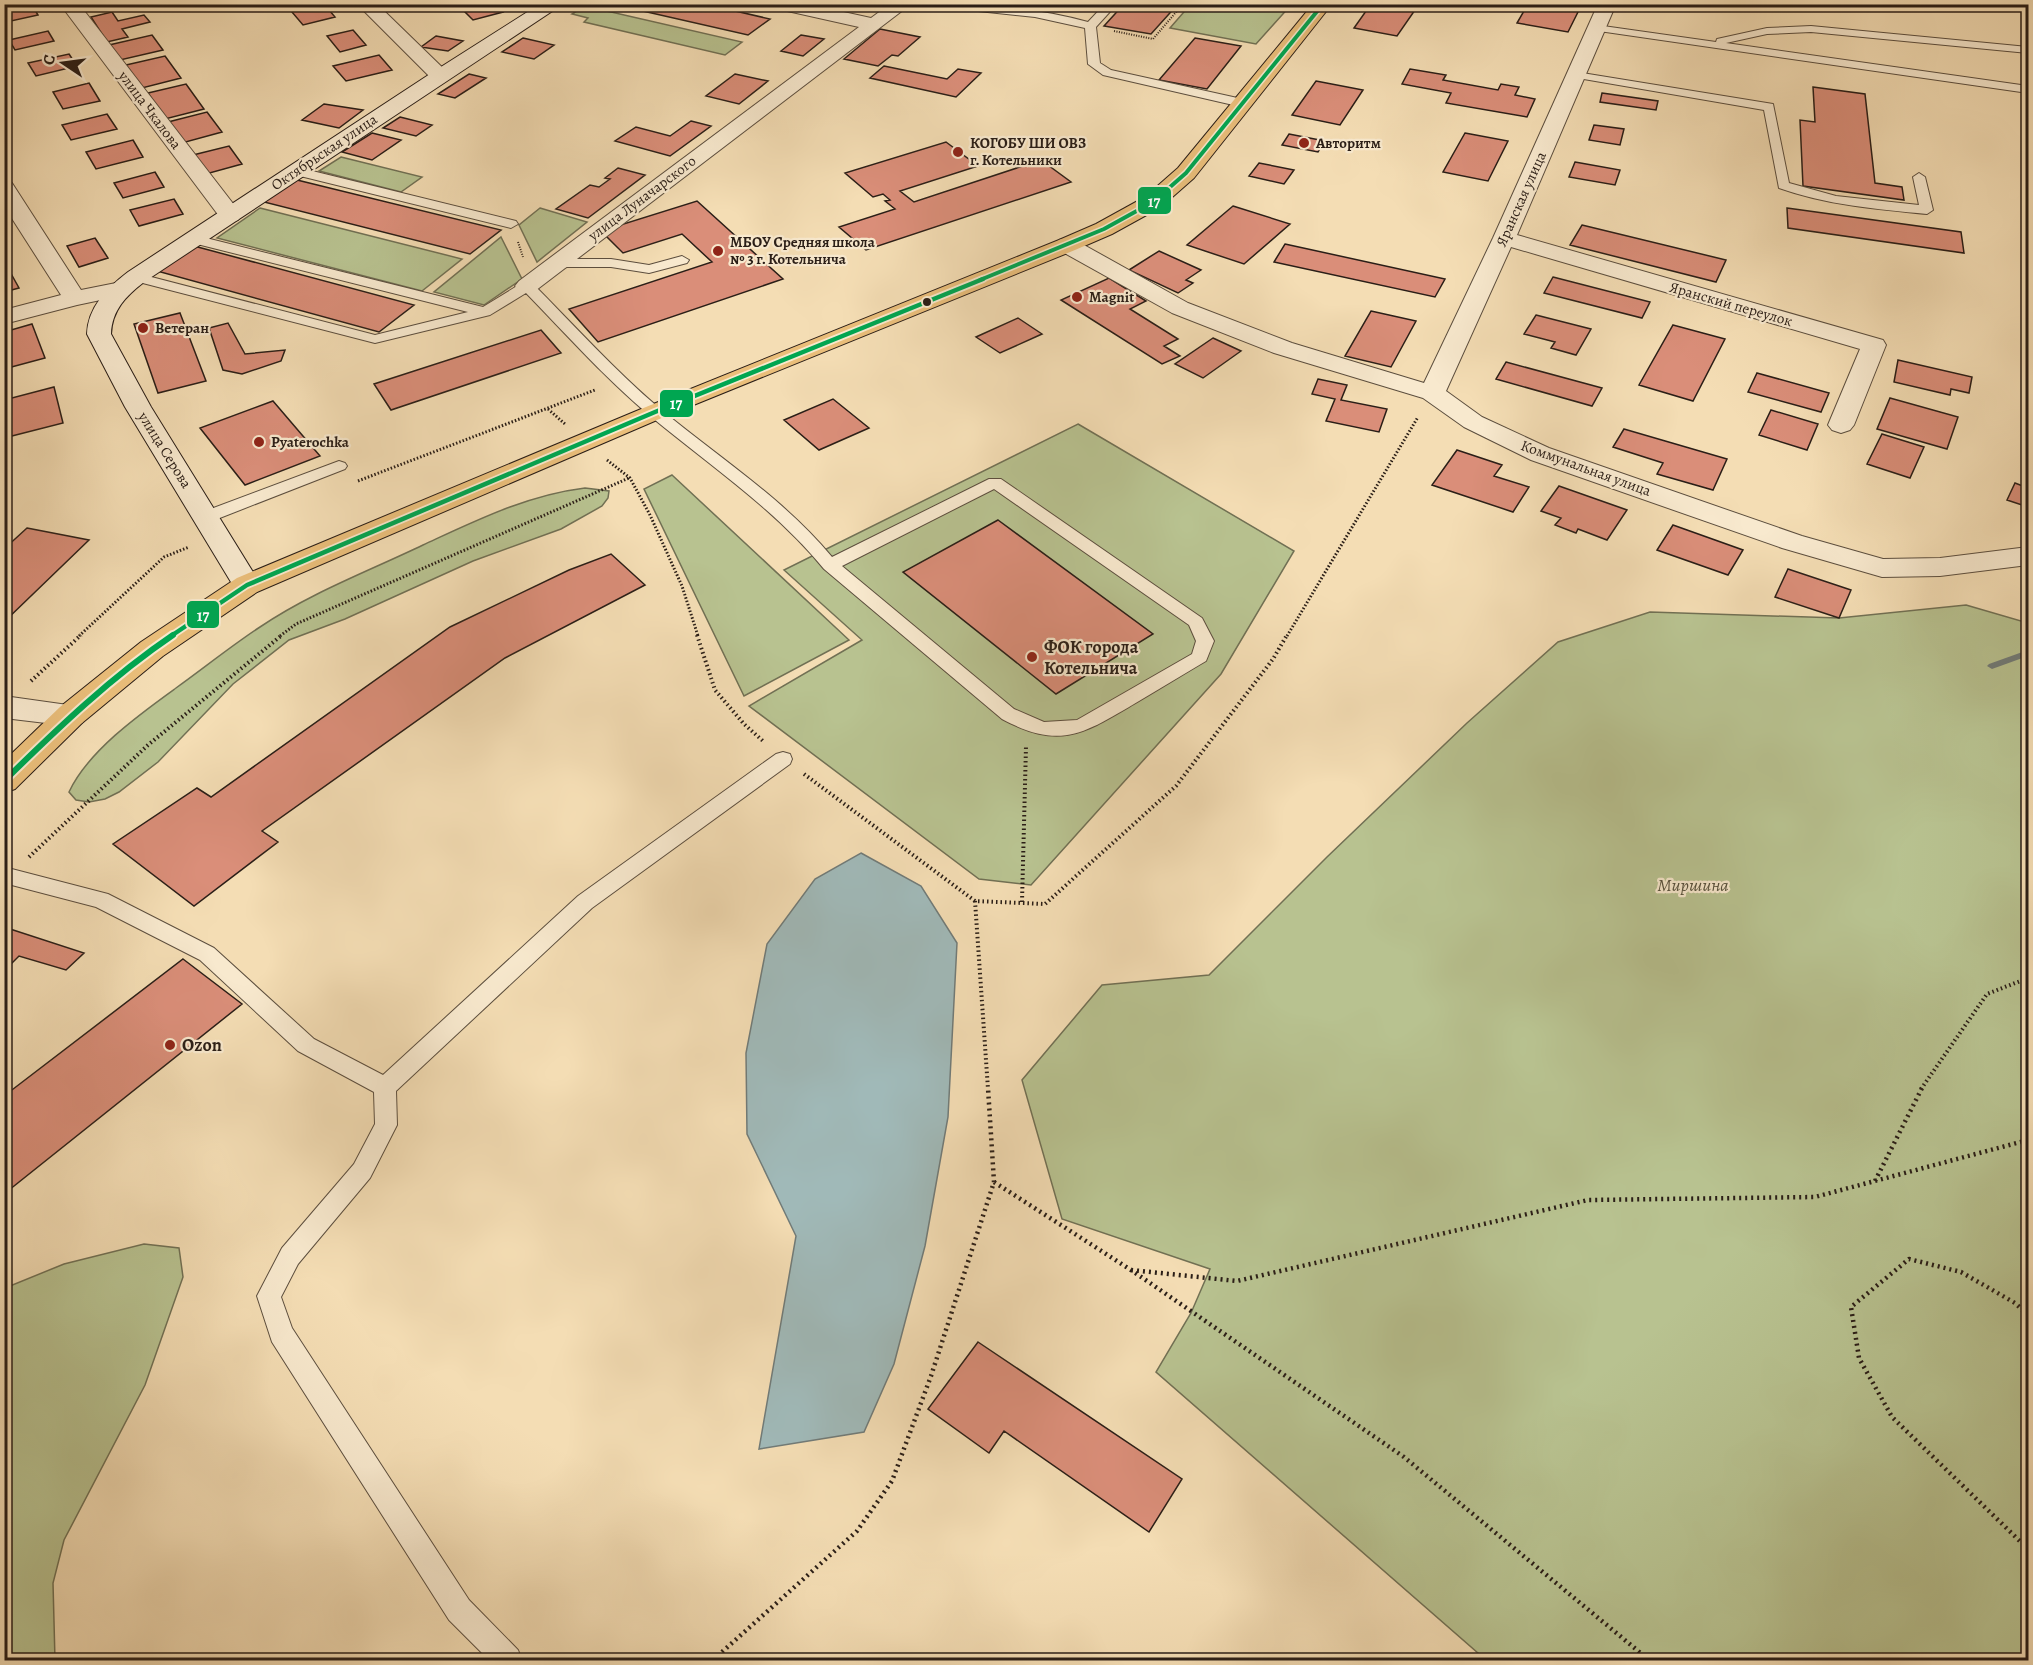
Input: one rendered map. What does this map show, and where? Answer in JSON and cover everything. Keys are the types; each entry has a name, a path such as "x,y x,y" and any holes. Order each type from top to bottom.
{"main road":[{"path":"4,781 71,715 152,649 247,585 655,412 1068,245 1104,229 1153,202 1186,173 1323,4"}],"street":[{"name":"улица Чкалова","path":"69,4 230,215"},
{"path":"366,4 440,76"},
{"path":"780,4 875,25"},
{"name":"улица Луначарского","path":"530,283 902,4"},
{"name":"Яранская улица","path":"1432,393 1504,238 1607,4"},
{"name":"Октябрьская улица","path":"104,311 128,283 551,5"},
{"path":"4,188 75,298 104,311"},
{"name":"Яранский переулок","path":"1504,238 1874,345 1841,424"},
{"name":"Коммунальная улица","path":"1068,245 1180,308 1283,348 1432,393 1473,422 1540,454 1792,542 1882,568 1940,567 2028,556"},
{"path":"4,317 128,283"},
{"name":"улица Серова","path":"104,311 98,323 99,334 138,407 247,585"},
{"path":"4,707 71,715"}],"lane":[{"path":"941,4 1017,12 1069,20 1090,26"},
{"path":"1090,26 1112,4"},
{"path":"1090,26 1094,64 1107,73 1242,104"},
{"path":"1596,28 2028,90"},
{"path":"1710,44 1767,31 1811,29 2028,50"},
{"path":"1576,75 1769,107 1783,185 1807,194 1927,210 1920,177"},
{"path":"296,171 511,224"},
{"path":"194,239 485,312"},
{"path":"551,266 567,262 612,263 649,269 682,260"},
{"path":"128,283 375,339 485,312 530,283 621,380 655,412 713,456 810,538 830,565 1008,714 1041,729 1082,726 1200,657 1205,641 1196,622 995,482 830,565"},
{"path":"212,526 339,466"},
{"path":"507,1660 459,1610 281,1334 268,1296 290,1256 362,1171 386,1125 385,1087 585,902 783,759"},
{"path":"6,875 101,900 207,954 306,1045 385,1087"}],"path":[{"path":"1090,26 1153,39 1183,4"},
{"path":"511,224 530,283"},
{"path":"349,485 621,380"},
{"path":"6,875 148,745 227,678 296,624 630,478"},
{"path":"30,683 164,557 212,526"},
{"path":"1022,902 1027,724"},
{"path":"714,1660 857,1531 892,1481 931,1376 994,1182 975,901"},
{"path":"1875,1180 1920,1090 1987,994 2028,978"},
{"path":"1131,1270 1237,1281 1588,1200 1815,1197 2028,1140"},
{"path":"994,1182 1131,1270 1404,1457 1649,1660"},
{"path":"2028,1315 2015,1303 1962,1272 1909,1259 1851,1307 1858,1358 1892,1417 2028,1550"}],"green space":[{"path":"1190,5 1291,5 1256,44 1170,28"},
{"path":"585,6 742,42 725,55 584,22 588,18 572,14"},
{"path":"341,157 422,177 401,192 319,171"},
{"path":"260,208 462,259 422,291 217,238"},
{"path":"540,208 587,222 537,262 519,225"},
{"path":"501,237 522,279 484,305 434,292"},
{"name":"ФОК города Котельнича","path":"1078,424 1294,551 1221,674 1031,885 979,879 749,706 862,640 784,570"},
{"path":"672,475 849,640 744,696 644,489"},
{"path":"585,488 609,491 608,498 602,506 561,529 473,561 345,619 289,640 233,684 158,762 119,792 105,799 89,802 76,800 69,792 89,762 116,734 147,709 279,615 340,583 482,518 543,496"},
{"name":"Миршина","path":"1966,605 2028,623 2028,1660 1486,1660 1156,1372 1191,1313 1210,1269 1062,1219 1022,1080 1102,985 1209,975 1327,857 1467,723 1558,642 1650,612 1839,618"},
{"path":"144,1244 179,1248 183,1277 145,1385 64,1540 53,1583 55,1660 5,1660 5,1288 64,1264"}],"water":[{"path":"861,853 921,886 957,943 948,1117 925,1246 894,1364 864,1432 759,1449 796,1236 747,1134 746,1053 767,944 815,879"}],"building":[{"path":"324,4 335,17 303,25 286,5"},
{"path":"470,4 495,4 503,12 473,20 460,7"},
{"path":"612,4 705,4 770,19 748,35"},
{"path":"822,4 863,4 855,11"},
{"path":"1124,4 1178,4 1151,34 1104,26"},
{"path":"1371,4 1386,4 1415,10 1397,36 1354,28"},
{"path":"1528,4 1582,4 1568,32 1517,23"},
{"path":"32,5 38,15 11,21 5,11"},
{"path":"112,12 118,21 144,15 150,22 122,29 128,37 107,42 91,17"},
{"path":"880,29 920,37 898,56 892,55 878,66 844,59"},
{"path":"353,30 366,45 340,52 327,36"},
{"path":"48,31 54,41 15,50 9,40"},
{"path":"152,35 163,50 120,60 109,45"},
{"path":"801,35 824,39 803,56 781,51"},
{"path":"436,36 463,41 448,51 421,47"},
{"path":"523,38 554,45 534,59 502,52"},
{"path":"1195,38 1241,46 1207,89 1159,80"},
{"path":"69,54 77,66 36,76 28,63"},
{"path":"379,55 392,70 346,81 333,66"},
{"path":"165,56 181,78 142,88 126,65"},
{"path":"884,66 947,79 958,69 981,73 956,97 870,78"},
{"path":"1410,69 1446,75 1443,80 1498,90 1501,84 1519,87 1515,95 1535,99 1527,117 1446,103 1451,93 1402,84"},
{"path":"469,74 486,78 455,98 438,94"},
{"path":"735,74 768,81 739,104 706,96"},
{"path":"1316,81 1363,90 1340,125 1292,115"},
{"path":"89,83 100,101 63,109 53,92"},
{"path":"186,84 204,109 165,119 148,93"},
{"path":"1813,87 1865,94 1875,183 1902,187 1904,200 1803,186 1800,120 1815,122"},
{"path":"1602,93 1658,101 1656,110 1600,102"},
{"path":"324,104 363,110 339,128 302,120"},
{"path":"207,112 222,132 182,143 168,122"},
{"path":"107,114 117,129 71,140 62,125"},
{"path":"400,117 432,125 416,136 383,128"},
{"path":"691,121 711,126 670,156 615,141 636,127 670,136"},
{"path":"1594,125 1624,129 1620,145 1589,140"},
{"path":"372,133 401,140 372,160 342,152"},
{"path":"1465,133 1508,141 1488,181 1443,172"},
{"name":"Авторитм","path":"1289,134 1325,141 1318,152 1282,145"},
{"path":"133,140 143,157 96,169 86,152"},
{"path":"946,142 978,166 900,191 914,202 1041,160 1071,182 866,250 839,227 895,209 885,201 890,200 883,194 873,197 845,173"},
{"path":"229,146 242,164 206,174 193,155"},
{"path":"1575,162 1620,170 1615,185 1569,177"},
{"path":"1259,163 1294,170 1284,184 1249,176"},
{"path":"618,168 645,175 588,218 556,209 590,185 599,187 610,179 605,178"},
{"path":"155,172 164,187 123,198 114,183"},
{"path":"297,180 501,230 470,254 264,202"},
{"path":"174,199 183,214 139,226 130,210"},
{"path":"697,201 783,279 598,342 569,309 712,262 682,234 623,253 601,231"},
{"path":"1233,206 1290,224 1244,264 1187,245"},
{"path":"1787,208 1961,232 1964,253 1788,228"},
{"path":"1582,225 1726,260 1716,282 1570,245"},
{"path":"95,238 108,258 79,267 67,246"},
{"path":"1285,244 1445,279 1435,297 1274,262"},
{"path":"194,246 414,305 379,332 157,271"},
{"path":"1159,251 1201,270 1186,280 1193,283 1178,293 1129,270"},
{"path":"4,261 19,288 4,292"},
{"path":"1553,277 1650,302 1642,318 1544,293"},
{"path":"1109,278 1146,301 1130,309 1178,339 1164,346 1180,356 1162,364 1061,300"},
{"path":"1371,311 1416,321 1391,367 1345,356"},
{"path":"180,313 206,381 158,393 134,324"},
{"path":"1536,315 1591,329 1576,355 1551,348 1555,342 1524,334"},
{"path":"1018,318 1042,334 1000,353 976,337"},
{"path":"228,323 245,354 285,350 281,361 242,374 223,370 209,328"},
{"path":"32,324 45,358 4,369 4,332"},
{"path":"1673,325 1725,339 1693,401 1639,385"},
{"path":"541,330 561,353 391,410 374,384"},
{"path":"1213,338 1241,351 1203,378 1175,364"},
{"path":"1898,360 1972,377 1969,393 1951,389 1950,395 1894,382"},
{"path":"1506,362 1602,388 1592,406 1496,379"},
{"path":"1757,373 1829,393 1821,412 1748,392"},
{"path":"1318,379 1347,385 1341,400 1387,409 1379,432 1326,421 1335,399 1312,394"},
{"path":"54,387 63,423 4,438 4,400"},
{"path":"1890,398 1958,417 1947,449 1877,429"},
{"path":"833,399 869,428 819,450 784,420"},
{"path":"273,401 320,456 245,485 200,428"},
{"path":"1771,410 1818,424 1807,450 1759,435"},
{"path":"1624,429 1727,459 1713,490 1657,474 1663,463 1613,447"},
{"path":"1882,434 1924,447 1910,478 1867,464"},
{"path":"1457,450 1502,465 1494,476 1529,487 1513,512 1432,485"},
{"path":"2015,483 2028,488 2028,507 2007,500"},
{"path":"1559,486 1627,510 1607,540 1578,529 1576,533 1555,525 1561,518 1541,511"},
{"path":"998,520 1153,634 1056,694 903,572"},
{"path":"1673,525 1743,550 1728,575 1657,550"},
{"path":"27,528 89,540 4,622 4,549"},
{"path":"611,554 645,585 505,658 262,831 278,842 194,906 113,844 197,788 211,797 450,627 569,570"},
{"path":"1788,569 1851,590 1839,618 1775,597"},
{"path":"4,927 84,953 66,970 19,956 4,971"},
{"path":"183,959 242,1004 4,1194 4,1096"},
{"path":"978,1342 1182,1479 1149,1532 1004,1431 989,1453 928,1409"}],"waterway":[{"path":"1992,666 2028,653"}],"transit line":[{"name":"17","path":"4,781 71,715 152,649 247,585 655,412 1067,245 1104,229 1153,202 1186,173 1323,4"}],"place":[{"name":"Авторитм","path":"1304,143"},
{"name":"КОГОБУ ШИ ОВЗ г. Котельники","path":"958,152"},
{"name":"МБОУ Средняя школа № 3 г. Котельнича","path":"718,251"},
{"name":"Magnit","path":"1077,297"},
{"name":"Ветеран","path":"143,328"},
{"name":"Pyaterochka","path":"259,442"},
{"name":"ФОК города Котельнича","path":"1032,657"},
{"name":"Ozon","path":"170,1045"}]}
